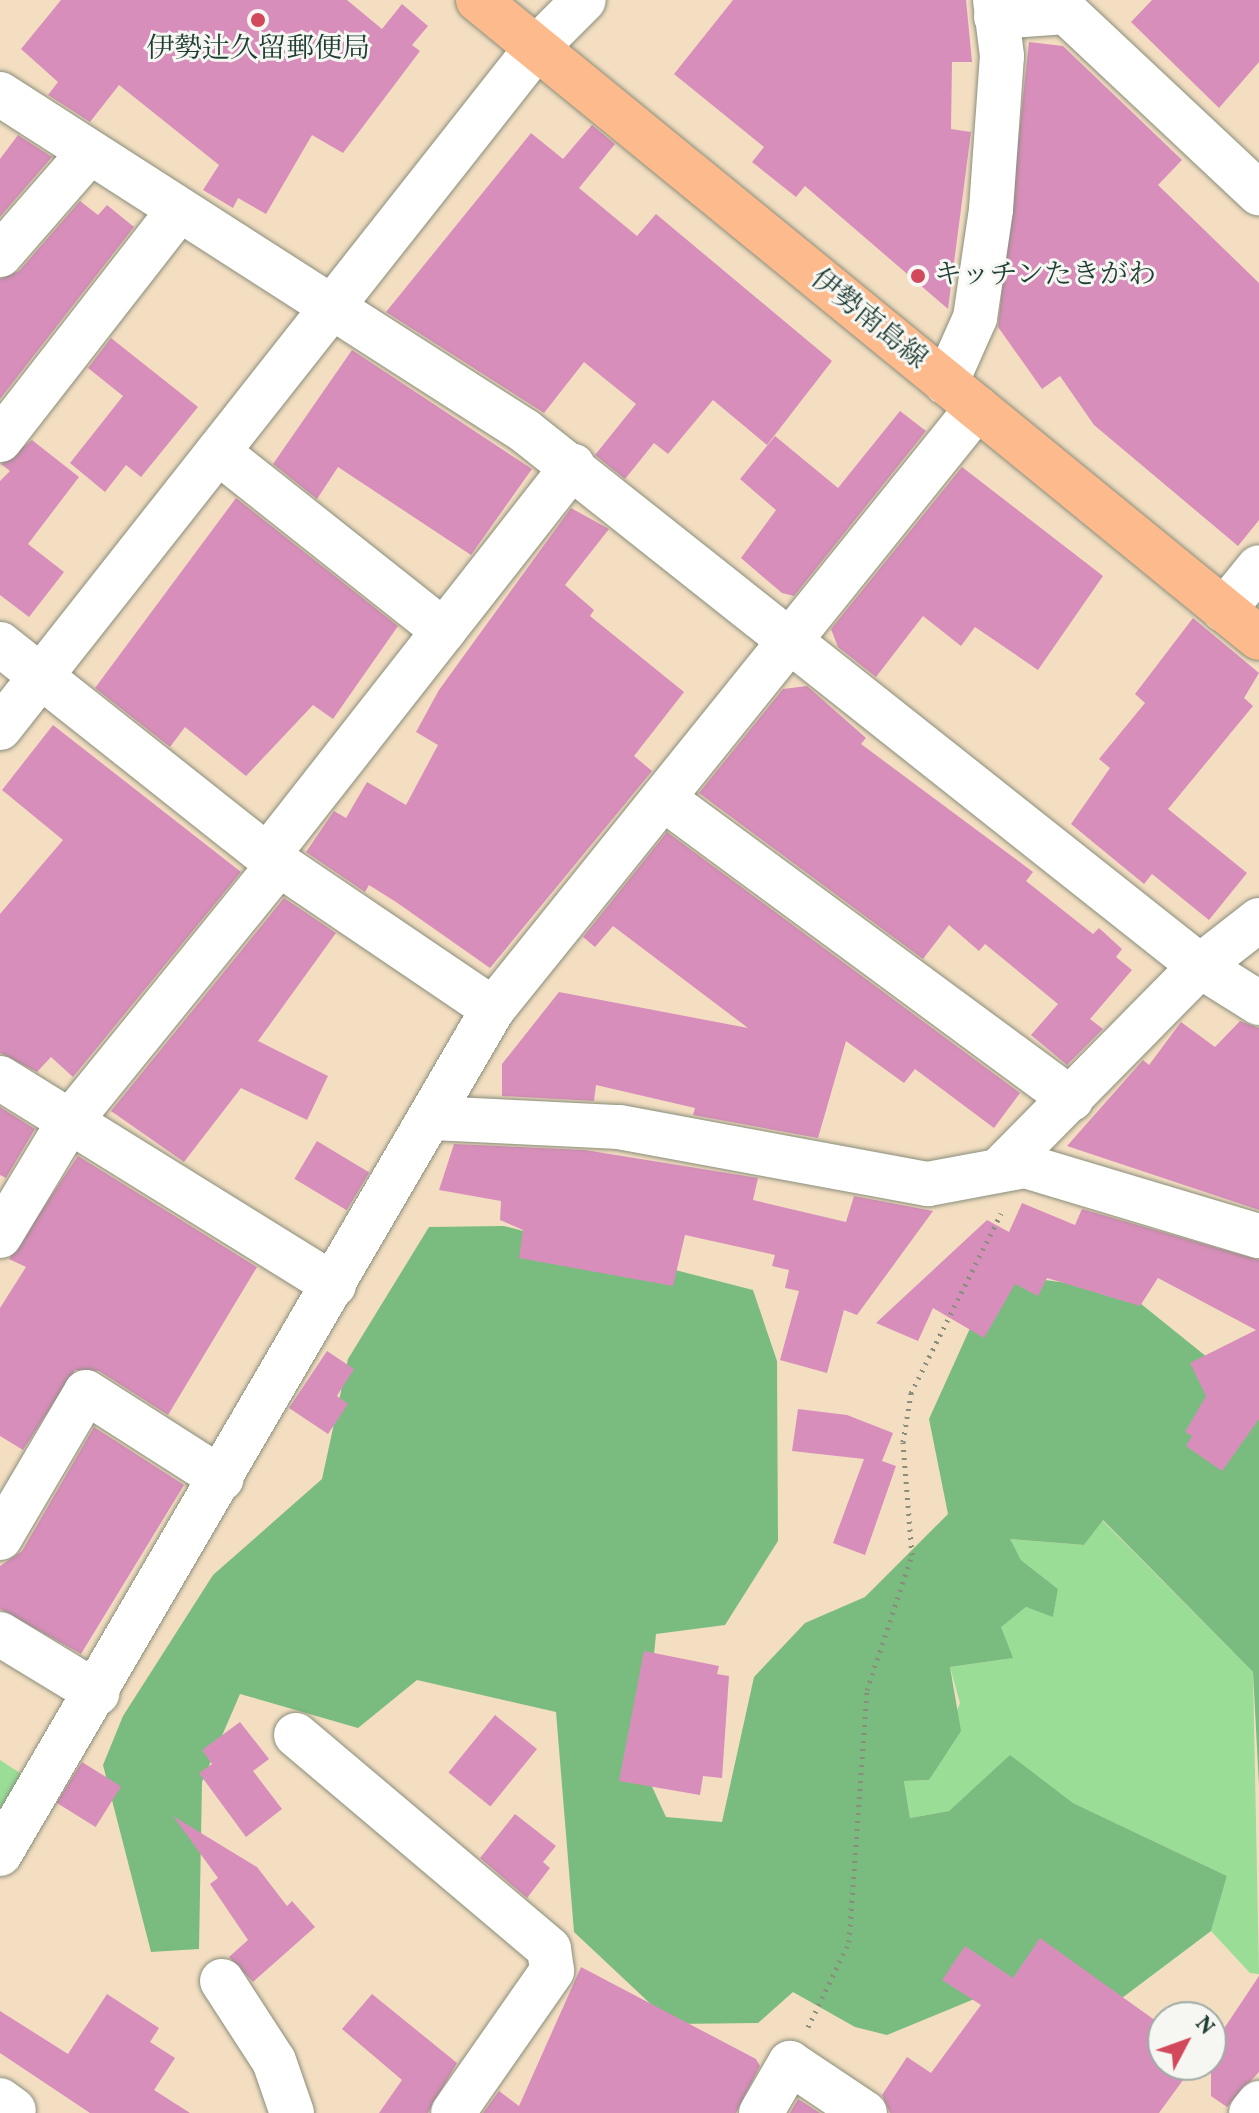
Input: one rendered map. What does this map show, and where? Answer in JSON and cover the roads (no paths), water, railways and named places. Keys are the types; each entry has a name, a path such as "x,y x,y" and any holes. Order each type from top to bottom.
{"main road":[{"name":"伊勢南島線","path":"478,0 1259,638"}],"street":[{"path":"0,728 537,47 584,0"},
{"path":"0,1854 434,1118 493,1009 789,642 961,396 991,209 1002,56 996,8 1081,6 1259,193"},
{"path":"0,94 88,154 332,308 573,466 789,642 1200,966 1259,1003"},
{"path":"0,255 88,154"},
{"path":"0,440 179,210"},
{"path":"218,452 444,631"},
{"path":"0,1236 67,1125 573,466"},
{"path":"1224,610 1259,567"},
{"path":"0,644 273,860 493,1009"},
{"path":"664,799 1071,1099"},
{"path":"1014,1166 1071,1099 1200,966 1259,920"},
{"path":"0,1078 67,1125 334,1285"},
{"path":"434,1118 619,1127 928,1184 1014,1166 1259,1236"},
{"path":"0,1538 86,1392 222,1479"},
{"path":"0,1634 97,1693"},
{"path":"296,1735 549,1949 552,1971 453,2113"},
{"path":"222,1981 274,2061 292,2113"},
{"path":"761,2113 790,2063 865,2113"},
{"path":"1251,2113 1259,2103"}],"place":[{"name":"伊勢辻久留郵便局","path":"258,20"},
{"name":"キッチンたきがわ","path":"918,276"}]}
